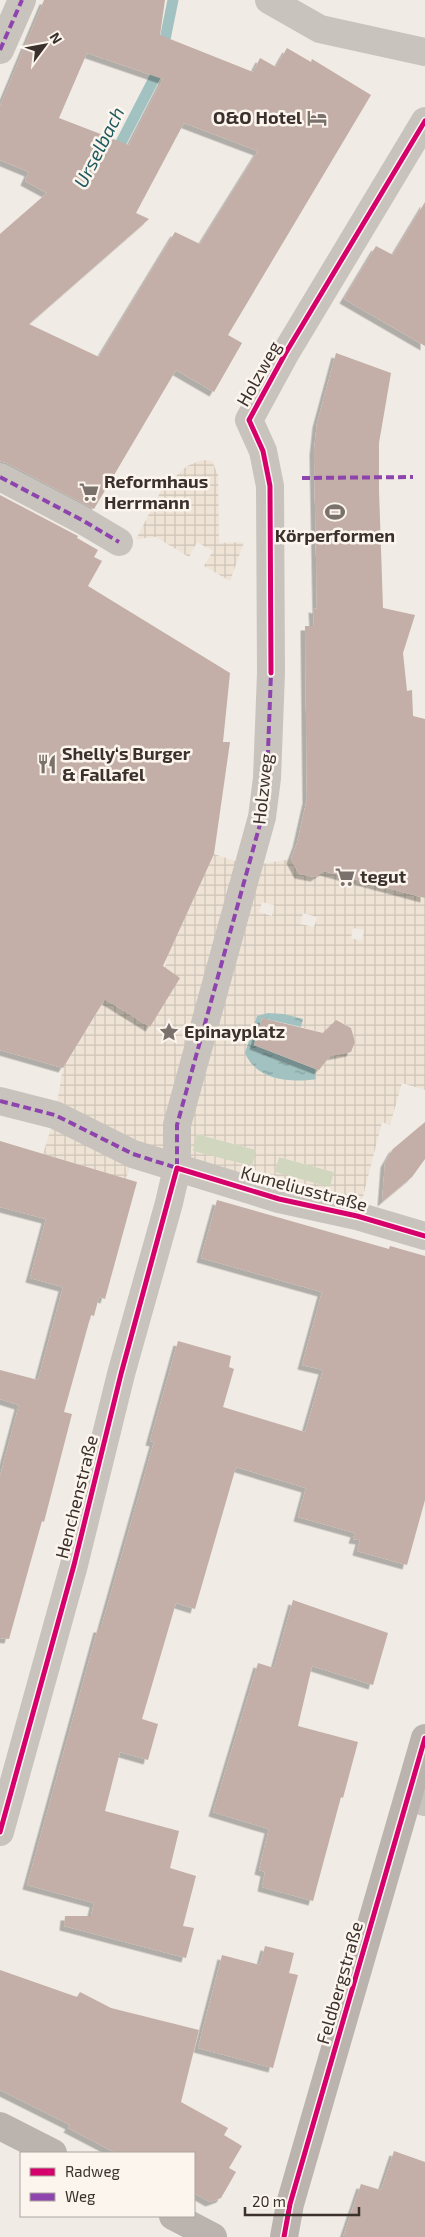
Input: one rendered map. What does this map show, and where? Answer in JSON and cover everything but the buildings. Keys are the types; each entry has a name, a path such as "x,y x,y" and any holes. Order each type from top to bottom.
{"street":[{"path":"0,50 22,0"},
{"path":"269,0 320,29 425,52"},
{"name":"Holzweg","path":"177,1168 177,1125 262,818 267,778 271,673 270,486 263,451 249,420 298,331 425,121"},
{"path":"0,477 82,520 118,542"},
{"name":"Kumeliusstraße","path":"0,1101 55,1115 133,1154 177,1168 279,1199 357,1216 425,1236"},
{"name":"Henchenstraße","path":"0,1832 74,1565 121,1374 177,1168"},
{"name":"Feldbergstraße","path":"284,2237 290,2204 416,1799 425,1738"},
{"path":"0,2126 51,2152"},
{"path":"175,2217 213,2237"}],"green space":[{"path":"197,1134 257,1150 252,1167 192,1151"},
{"path":"279,1157 334,1172 330,1188 274,1172"}],"shaded area":[{"path":"202,460 212,461 218,475 219,543 244,542 230,581 204,566 213,551 197,542 189,557 156,537 136,539 162,489 187,466"},
{"name":"Epinayplatz","path":"214,854 250,866 291,859 299,874 315,877 324,871 425,898 425,1090 402,1083 390,1125 382,1122 360,1208 134,1154 126,1179 43,1154 55,1115 63,1068 105,999 150,1027 179,978 165,968 168,954","holes":["262,902 274,905 272,916 259,912","303,913 317,917 314,927 300,924","353,928 364,930 362,941 351,938","257,1016 303,1019 301,1027 324,1033 336,1023 342,1023 351,1028 355,1042 331,1052 320,1069 315,1069 316,1079 274,1078 252,1065","197,1134 256,1150 252,1166 193,1151","279,1157 334,1172 330,1187 275,1172"]}],"water":[{"path":"268,1013 284,1014 303,1019 301,1027 262,1018 254,1045 315,1069 316,1079 296,1081 276,1078 266,1075 250,1062 245,1053 257,1016"}],"waterway":[{"name":"Urselbach","path":"114,156 159,69 173,0"}],"marked path":[{"path":"0,50 22,0"},
{"path":"0,477 82,520 119,542"},
{"path":"302,478 413,477"},
{"path":"0,1101 55,1115 133,1154 177,1168 177,1125 262,817 267,778 271,673"}],"cycle path":[{"path":"271,673 270,486 263,451 249,420 285,354 425,121"},
{"path":"0,1832 74,1565 121,1374 177,1168 279,1199 357,1216 425,1236"},
{"path":"284,2237 290,2204 425,1738"}],"place":[{"name":"O&O Hotel","path":"317,118"},
{"name":"Reformhaus Herrmann","path":"89,492"},
{"name":"Körperformen","path":"335,512"},
{"name":"Shelly‘s Burger & Fallafel","path":"47,764"},
{"name":"tegut","path":"345,877"},
{"name":"Epinayplatz","path":"169,1032"}]}
